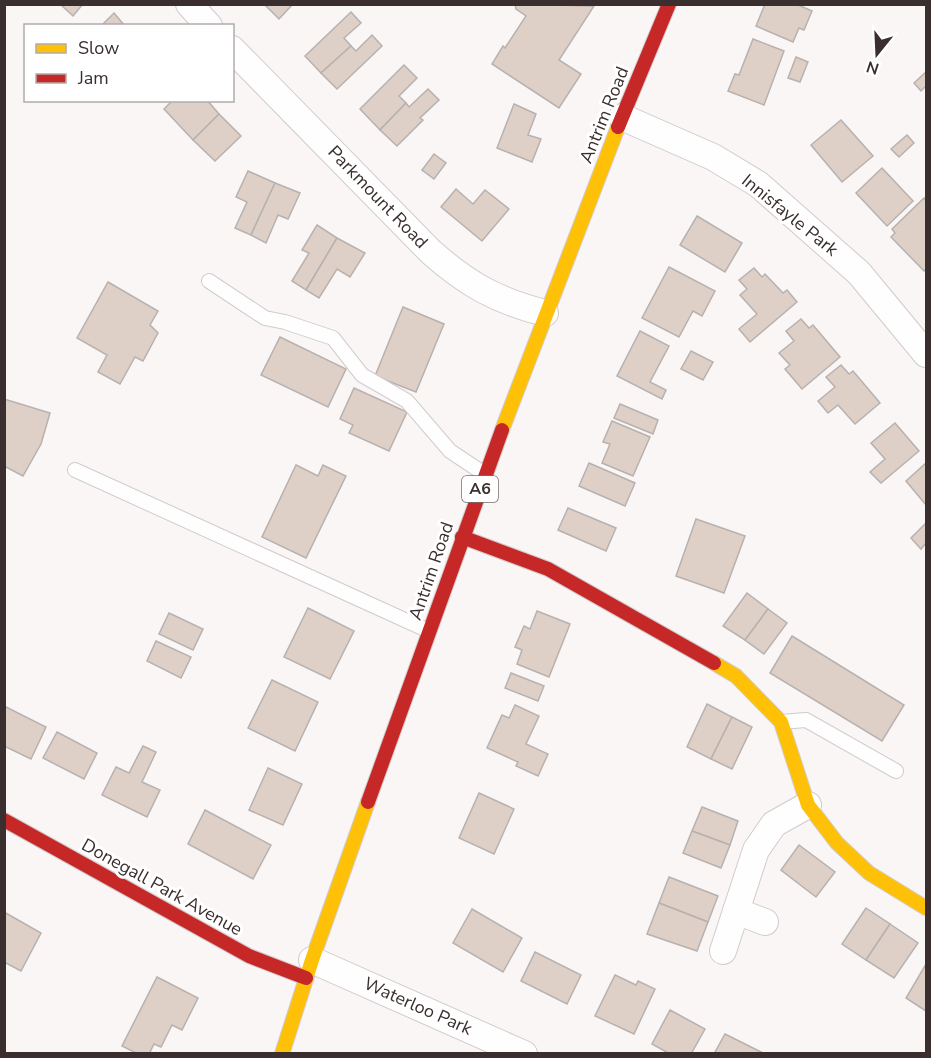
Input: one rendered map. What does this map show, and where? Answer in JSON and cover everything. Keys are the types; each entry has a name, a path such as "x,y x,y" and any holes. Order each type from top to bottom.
{"main road":[{"name":"Antrim Road","path":"282,1053 309,969 544,313 669,4"},
{"path":"462,537 548,569 736,676 781,722 808,805 837,843 868,873 927,908"},
{"name":"Donegall Park Avenue","path":"4,820 249,956 309,969"}],"street":[{"path":"189,4 207,24"},
{"name":"Parkmount Road","path":"234,51 431,252 457,275 489,294 520,307 544,313"},
{"name":"Innisfayle Park","path":"622,117 713,157 758,184 859,273 927,354"},
{"path":"723,951 756,850 774,825 808,805"},
{"path":"736,911 765,922"},
{"name":"Waterloo Park","path":"309,969 524,1053"}],"lane":[{"path":"210,281 265,318 285,322 333,338 362,375 407,401 450,451 486,475"},
{"path":"75,470 429,631"},
{"path":"781,722 806,720 896,771"}],"building":[{"path":"60,4 83,4 73,16"},
{"path":"264,4 293,4 279,19"},
{"path":"515,4 594,6 559,60 581,74 559,108 492,64 526,16 516,9"},
{"path":"765,4 796,4 812,11 804,30 799,28 793,42 756,26"},
{"path":"351,12 361,23 344,38 351,46 321,73 305,56"},
{"path":"114,13 123,24 103,24"},
{"path":"372,35 382,46 337,89 321,73 351,46 356,51"},
{"path":"753,39 784,51 764,105 728,91 735,74 739,75"},
{"path":"796,57 808,62 800,82 788,78"},
{"path":"404,65 417,78 399,96 406,103 380,130 360,109"},
{"path":"926,72 926,86 921,91 914,83"},
{"path":"428,89 439,100 420,118 423,120 397,146 380,130 406,103 409,107"},
{"path":"171,102 209,102 219,114 193,140 164,109"},
{"path":"514,104 536,114 528,135 541,139 532,162 497,148"},
{"path":"219,114 241,136 215,161 193,140"},
{"path":"841,120 873,156 842,182 811,145"},
{"path":"907,135 914,143 899,157 891,149"},
{"path":"434,154 446,163 434,179 422,170"},
{"path":"882,168 913,201 887,226 856,193"},
{"path":"248,171 275,183 251,235 235,228 247,202 236,197"},
{"path":"275,183 300,193 288,219 278,215 266,243 251,235"},
{"path":"456,189 473,204 485,190 509,209 482,241 441,207"},
{"path":"924,198 926,201 926,269 924,271 891,237 895,233 892,229"},
{"path":"697,216 742,243 725,272 680,245"},
{"path":"317,225 337,238 306,290 292,281 309,253 302,250"},
{"path":"337,238 365,253 350,277 337,269 319,298 306,290"},
{"path":"669,267 715,291 702,316 693,311 679,337 642,318"},
{"path":"754,268 762,277 765,274 783,293 787,290 797,302 750,342 739,329 757,314 740,295 747,289 739,280"},
{"path":"108,282 158,311 150,325 158,333 143,361 135,357 120,384 98,372 107,355 77,338"},
{"path":"403,307 444,324 416,392 375,376"},
{"path":"801,319 809,328 813,325 840,357 802,389 785,369 790,365 779,353 794,341 786,331"},
{"path":"640,331 669,346 650,382 666,390 662,399 617,376"},
{"path":"280,337 346,369 328,407 261,375"},
{"path":"691,351 713,362 703,380 681,369"},
{"path":"841,365 849,374 853,371 880,403 855,424 838,405 828,413 818,401 835,387 826,377"},
{"path":"354,388 407,412 389,451 349,433 353,425 340,419"},
{"path":"4,399 50,413 41,444 23,476 4,466"},
{"path":"620,404 658,420 653,434 614,418"},
{"path":"612,421 650,437 633,476 602,463 610,444 603,442"},
{"path":"895,423 919,451 881,483 870,472 885,459 871,443"},
{"path":"589,463 635,483 625,506 579,486"},
{"path":"926,463 926,505 906,481"},
{"path":"296,465 318,476 323,465 346,476 306,558 262,537"},
{"path":"568,508 616,528 606,551 558,530"},
{"path":"696,519 745,536 724,593 676,576"},
{"path":"926,523 926,543 921,549 911,538"},
{"path":"747,593 768,609 745,640 723,626"},
{"path":"308,608 354,631 330,679 284,657"},
{"path":"768,609 787,623 764,654 745,640"},
{"path":"537,611 570,624 549,677 517,664 522,650 515,647 524,626 530,629"},
{"path":"169,613 203,629 193,650 159,634"},
{"path":"792,636 904,705 882,741 770,673"},
{"path":"156,641 191,657 181,678 147,661"},
{"path":"511,673 544,686 538,701 505,688"},
{"path":"272,680 318,702 295,751 248,728"},
{"path":"707,704 732,717 711,759 687,747"},
{"path":"515,705 539,716 526,744 548,754 538,776 516,766 518,762 487,748 502,715 509,718"},
{"path":"4,706 46,727 31,759 4,746"},
{"path":"732,717 752,727 732,769 711,759"},
{"path":"57,732 97,753 84,779 43,758"},
{"path":"143,746 156,752 142,782 160,790 147,817 102,795 116,767 129,773"},
{"path":"268,768 302,784 283,825 249,810"},
{"path":"479,793 514,809 494,854 459,838"},
{"path":"702,807 738,821 730,845 692,831"},
{"path":"205,810 271,845 253,879 188,844"},
{"path":"692,831 730,845 721,868 683,853"},
{"path":"799,845 835,872 816,897 781,870"},
{"path":"669,877 718,896 708,922 659,903"},
{"path":"659,903 708,922 697,951 647,934"},
{"path":"866,908 890,924 866,960 842,944"},
{"path":"472,909 522,938 503,972 453,943"},
{"path":"4,912 41,933 21,971 4,962"},
{"path":"890,924 918,943 894,978 866,960"},
{"path":"535,952 581,975 567,1004 521,981"},
{"path":"926,964 926,1011 906,998"},
{"path":"615,975 636,985 638,981 655,989 634,1034 595,1016"},
{"path":"157,977 198,998 182,1030 172,1025 161,1047 154,1044 149,1054 138,1054 122,1046"},
{"path":"670,1010 705,1029 691,1054 670,1054 652,1044"},
{"path":"725,1034 763,1053 714,1054"}],"traffic: slow":[{"path":"502,430 618,127"},
{"path":"714,663 736,676 781,722 808,805 837,843 869,873 926,908"},
{"path":"282,1054 312,960 368,802"}],"traffic: jam":[{"path":"618,127 669,4"},
{"path":"368,802 502,430"},
{"path":"462,537 548,569 714,663"},
{"path":"4,820 249,956 306,978"}]}
